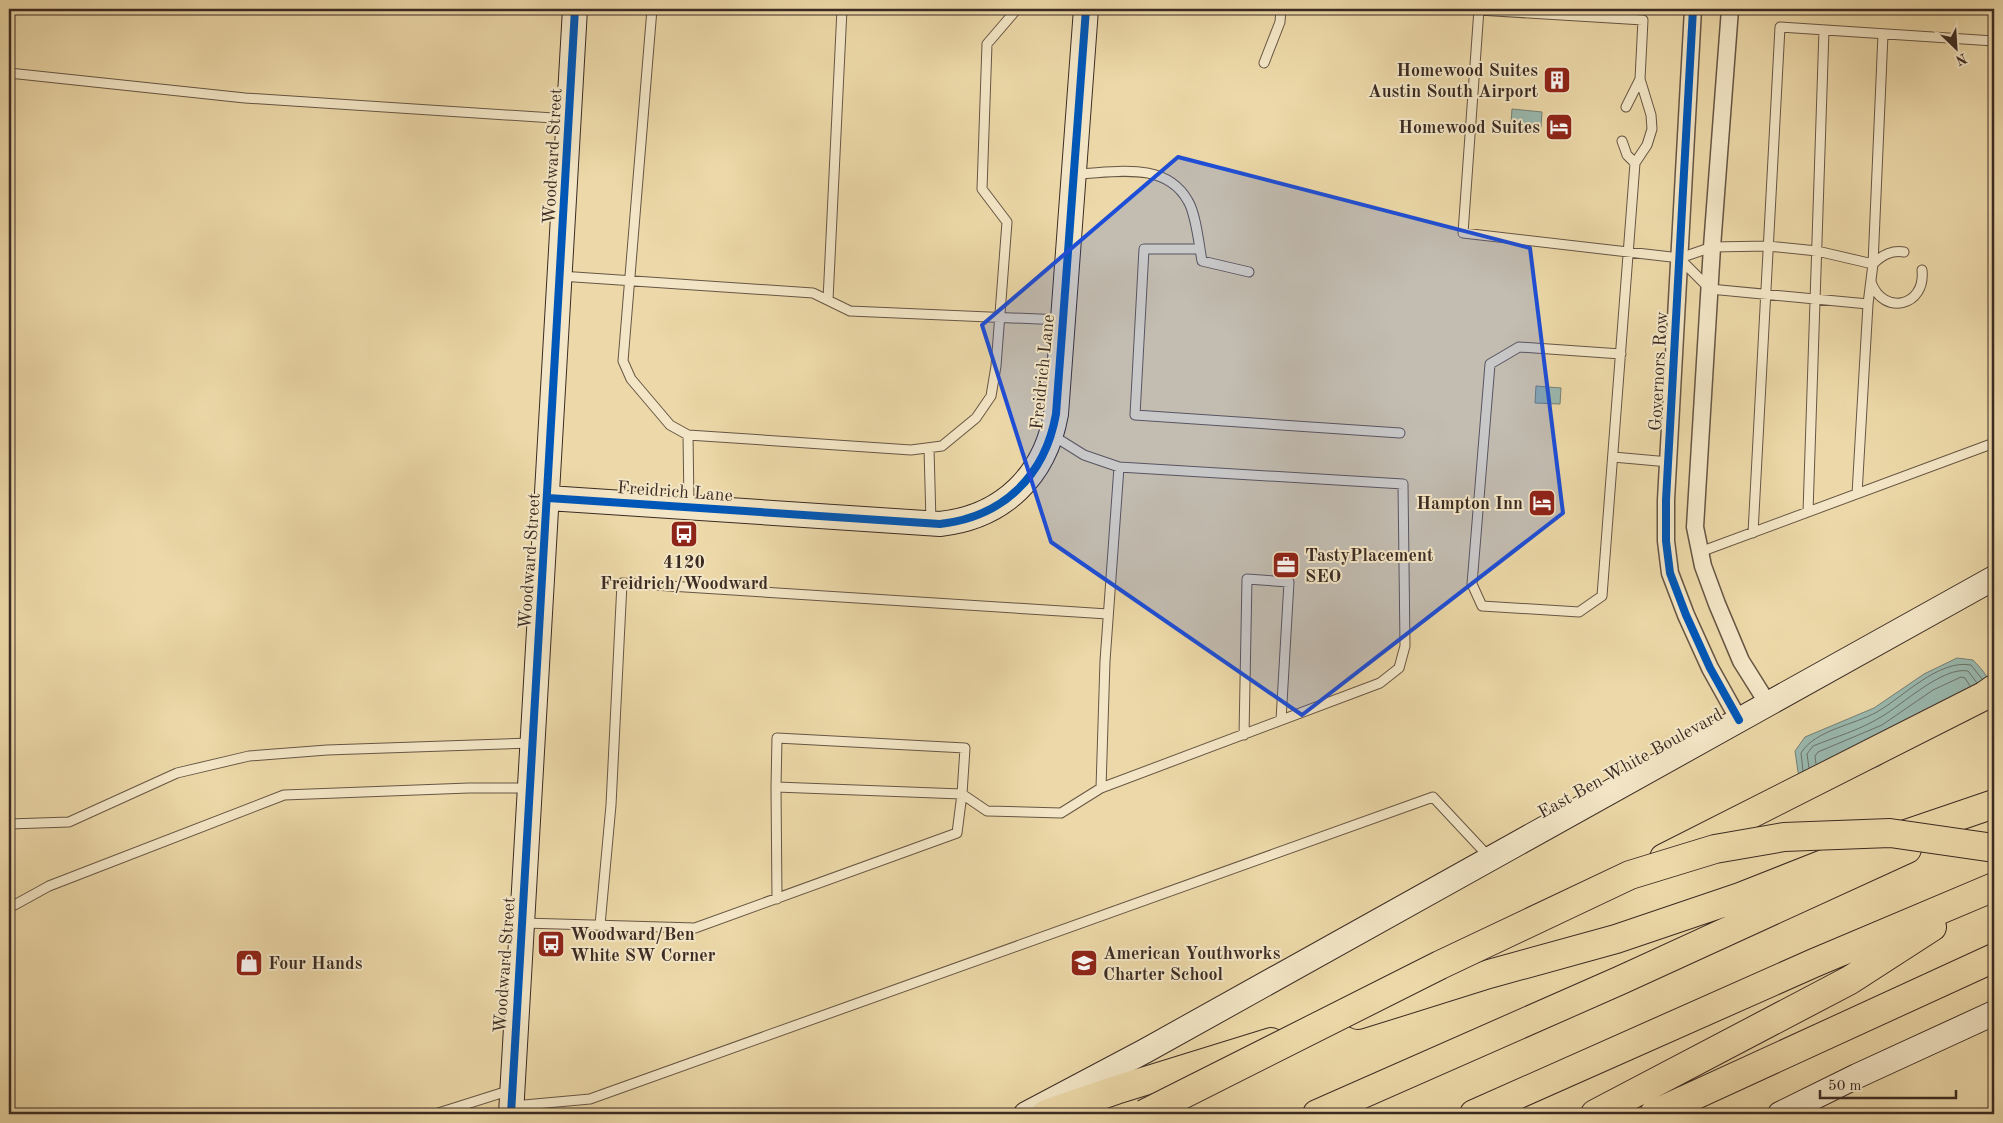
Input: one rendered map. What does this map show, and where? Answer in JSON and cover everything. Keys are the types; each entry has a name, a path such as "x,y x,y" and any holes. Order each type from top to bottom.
{"highway":[{"path":"1144,1114 1440,965 1630,876 1984,696 1994,689"},
{"path":"1046,1114 1208,1061 1490,974 1616,938 1740,897 1859,850 1994,804"},
{"path":"1317,1114 1818,891 1994,808"},
{"path":"1630,876 1715,849 1784,837 1890,832 1994,848"},
{"path":"1474,1114 1814,963 1994,887"},
{"path":"1595,1114 1850,980 1994,887"},
{"path":"1654,1114 1994,958"}],"street":[{"name":"Woodward Street","path":"511,1103 548,498 575,9"},
{"name":"Freidrich Lane","path":"548,498 940,524 966,520 993,509 1016,492 1036,469 1052,435 1056,414 1086,9"},
{"name":"Governors Row","path":"1693,9 1666,541 1670,574 1686,615 1710,668 1739,720"},
{"path":"1730,9 1712,247 1695,527 1703,566 1711,589 1741,661 1768,704"},
{"name":"East Ben White Boulevard","path":"1026,1114 1145,1051 1994,578"},
{"path":"1780,1114 1857,1076 1991,1016"}],"lane":[{"path":"652,9 623,361 631,379 670,425 688,436 910,450 942,446 976,418 991,396 996,366 1007,222 982,189 987,44 1017,9"},
{"path":"828,300 842,9"},
{"path":"1264,63 1280,22 1281,9"},
{"path":"1415,9 1424,9"},
{"path":"1621,354 1519,347 1490,364 1472,584 1482,606 1579,612 1602,596 1621,354 1628,253 1635,163 1647,145 1652,129 1651,115 1640,79 1643,20 1479,9 1463,233 1628,253 1680,258 1712,247 1768,246 1817,251 1872,264 1887,253 1904,252"},
{"path":"1753,533 1780,27 1994,41"},
{"path":"1808,512 1824,30"},
{"path":"1857,494 1884,34"},
{"path":"9,73 245,98 569,119"},
{"path":"1626,106 1640,79"},
{"path":"1622,141 1627,155 1635,163"},
{"path":"1073,174 1147,172 1165,177 1189,201 1202,261 1249,272"},
{"path":"1200,249 1144,249 1135,415 1400,433"},
{"path":"1680,258 1710,289 1868,304"},
{"path":"1871,281 1874,290 1886,301 1902,303 1917,294 1923,279 1922,270"},
{"path":"560,276 813,293 850,310 1063,320"},
{"path":"776,787 962,794 987,811 1060,812 1101,788 1380,684 1399,668 1405,646 1402,484 1119,467 1084,455 1052,435"},
{"path":"688,436 689,508"},
{"path":"1700,552 1994,443"},
{"path":"929,448 931,523"},
{"path":"1613,457 1669,462"},
{"path":"1101,788 1108,614 1119,467"},
{"path":"1244,735 1247,579 1289,582 1281,720"},
{"path":"600,925 611,805 622,584 1108,614"},
{"path":"521,923 695,928 777,899 957,833 965,748 777,738 777,899"},
{"path":"9,824 70,822 178,773 249,756 327,750 532,742"},
{"path":"9,908 49,886 284,795 469,788 530,788"},
{"path":"435,1114 511,1103 590,1099 1433,797 1490,858"}],"highlighted area":[{"path":"1178,157 1530,248 1563,513 1302,715 1051,542 982,325"}],"water":[{"path":"1512,109 1542,112 1541,127 1511,124"},
{"path":"1536,386 1561,388 1560,404 1535,403"},
{"path":"1957,658 1973,660 1983,671 1988,680 1990,690 1989,705 1969,720 1950,726 1901,751 1879,766 1810,788 1798,772 1795,751 1805,737 1874,708 1924,674"}],"cycle path":[{"path":"511,1114 575,9"},
{"path":"548,498 940,524 963,520 983,513 1018,490 1042,456 1056,414 1086,9"},
{"path":"1693,9 1666,500 1666,541 1670,573 1686,615 1710,668 1739,720"}],"place":[{"name":"Homewood Suites Austin South Airport","path":"1557,80"},
{"name":"Homewood Suites","path":"1559,127"},
{"name":"Hampton Inn","path":"1542,503"},
{"name":"4120 Freidrich/Woodward","path":"684,534"},
{"name":"TastyPlacement SEO","path":"1286,565"},
{"name":"Woodward/Ben White SW Corner","path":"551,944"},
{"name":"Four Hands","path":"249,963"},
{"name":"American Youthworks Charter School","path":"1084,963"}]}
